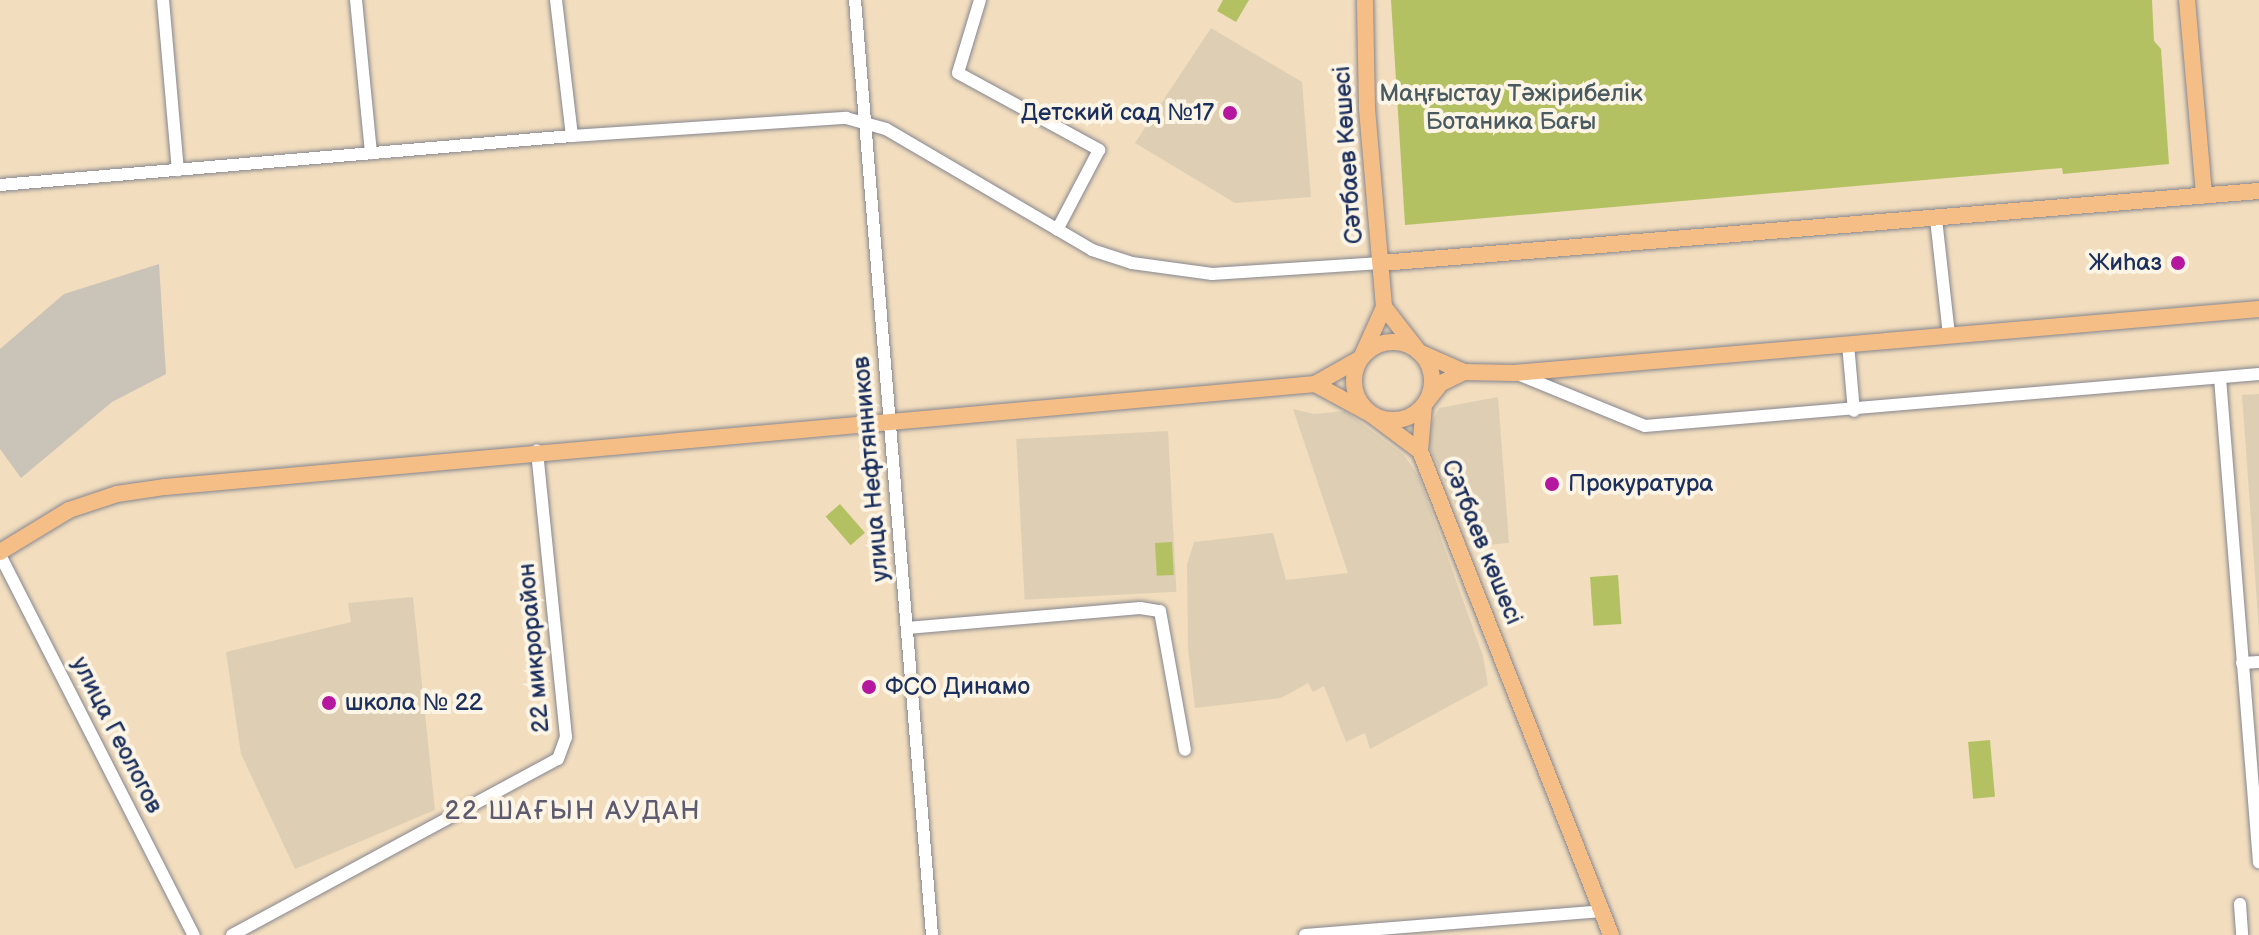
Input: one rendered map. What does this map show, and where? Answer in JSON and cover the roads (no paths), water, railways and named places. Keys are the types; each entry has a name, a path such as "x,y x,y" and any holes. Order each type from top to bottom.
{"main road":[{"name":"Сәтбаев Көшесі","path":"1361,358 1384,307 1367,109 1365,0"},
{"path":"2187,0 2204,195"},
{"path":"1381,263 2259,191"},
{"path":"1384,307 1431,372 1424,405"},
{"path":"0,553 69,510 117,494 537,450 1315,384 1382,343 1408,345 1464,372 1514,373 2259,309"},
{"path":"1361,358 1355,370 1356,395 1372,415 1394,421 1424,405 1441,383 1464,372"},
{"name":"Сәтбаев көшесі","path":"1315,384 1372,415 1420,451"},
{"name":"Сәтбаев көшесі","path":"1424,405 1420,451 1601,909"},
{"path":"1601,909 1611,935"}],"street":[{"path":"163,0 178,170"},
{"path":"356,0 371,153"},
{"path":"556,0 572,136"},
{"name":"улица Нефтянников","path":"855,0 932,935"},
{"path":"980,0 958,73 1099,150 1057,230"},
{"path":"0,185 572,136 863,120 1092,250 1132,263 1212,274 1381,263"},
{"path":"1936,219 1949,335"},
{"path":"1848,344 1854,411"},
{"path":"1514,373 1645,426 1854,411 2259,374"},
{"path":"2220,378 2259,862"},
{"name":"22 микрорайон","path":"232,935 558,759 566,737 537,450"},
{"name":"улица Геологов","path":"0,553 194,935"},
{"path":"907,628 1140,608 1160,611 1185,750"},
{"path":"2242,663 2259,662"},
{"path":"2240,904 2242,935"},
{"path":"1305,935 1601,909"}],"place":[{"name":"Детский сад №17","path":"1230,113"},
{"name":"Жиhаз","path":"2178,263"},
{"name":"Прокуратура","path":"1552,484"},
{"name":"ФСО Динамо","path":"869,687"},
{"name":"школа № 22","path":"329,703"}],"district":[{"name":"22 ШАҒЫН АУДАН","path":"573,812"}],"park label":[{"name":"Маңғыстау Тәжірибелік Ботаника Бағы","path":"1511,108"}]}
